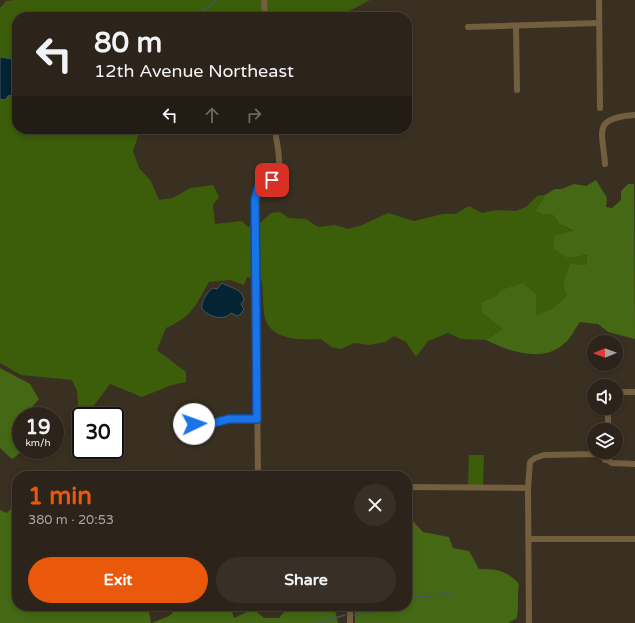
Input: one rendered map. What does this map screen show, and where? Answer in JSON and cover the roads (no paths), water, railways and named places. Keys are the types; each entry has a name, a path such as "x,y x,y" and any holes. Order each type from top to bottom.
{"street":[{"path":"264,0 265,12"},
{"path":"599,0 600,108"},
{"path":"468,27 599,23"},
{"path":"516,26 517,90"},
{"path":"604,164 600,139 601,131 604,125 612,118 635,115"},
{"path":"258,471 255,200 258,188 272,180 277,173 278,158 276,134"},
{"path":"623,392 635,392"},
{"path":"179,424 210,424 229,419 257,419"},
{"path":"529,623 528,488 530,462 535,458 544,455 597,454 612,463 635,464"},
{"path":"412,487 528,488"},
{"path":"528,539 635,539"},
{"path":"350,611 350,623"}],"water":[{"path":"0,57 12,59 12,95 8,96 5,100 0,99"},
{"path":"222,283 235,289 243,296 244,300 241,304 244,309 241,314 237,316 231,313 228,316 220,318 208,314 202,309 202,303 206,295 213,288 217,289"}],"waterway":[{"path":"201,12 217,0"},
{"path":"412,598 452,594"},
{"path":"354,615 373,611"},
{"path":"318,623 345,615"}]}
